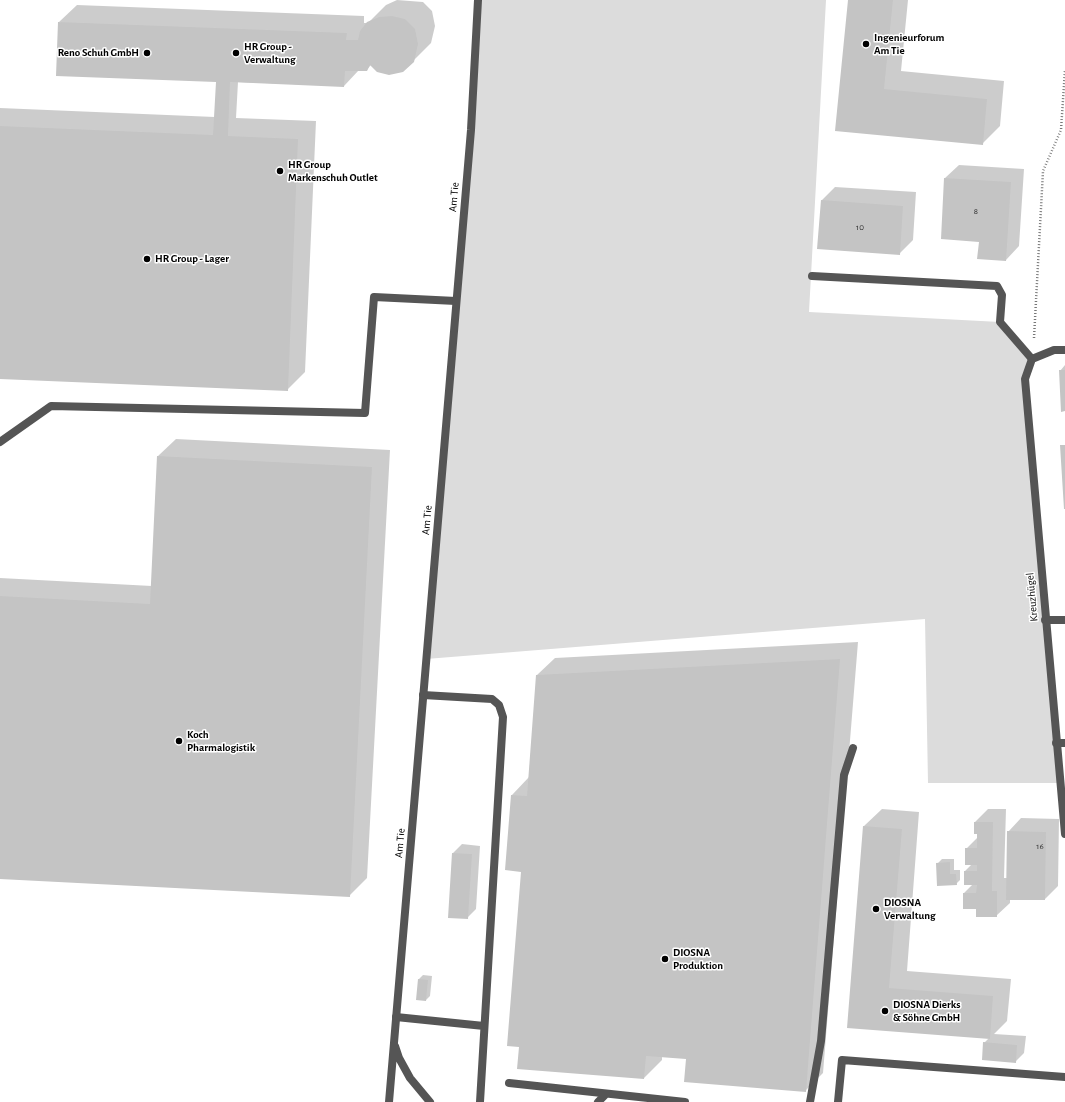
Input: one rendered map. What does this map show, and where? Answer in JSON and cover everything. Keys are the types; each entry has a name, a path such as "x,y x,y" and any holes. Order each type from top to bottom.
{"street":[{"name":"Am Tie","path":"390,1102 471,130 478,0"},
{"path":"812,276 997,286 1002,295 1000,322 1032,359 1054,350 1065,350"},
{"path":"0,442 51,406 365,413 374,296 456,301"},
{"name":"Kreuzhügel","path":"1032,359 1025,379 1065,834"},
{"path":"1045,620 1065,620"},
{"path":"423,696 492,699 498,705 503,716 480,1102"},
{"path":"1056,743 1065,743"},
{"path":"810,1102 821,1041 844,775 853,748"},
{"path":"396,1017 484,1026"},
{"name":"Am Tie","path":"394,1042 399,1058 410,1078 430,1102"},
{"path":"838,1102 842,1060 1065,1076"},
{"path":"509,1083 686,1102"},
{"path":"598,1102 606,1094"}],"path":[{"path":"1032,359 1043,171 1061,130 1065,70"}],"shaded area":[{"path":"478,0 826,0 809,312 1000,322 1032,359 1025,379 1060,783 928,783 925,619 426,659"}],"building":[{"name":"Ingenieurforum Am Tie","path":"848,0 893,0 884,89 987,99 983,145 835,131"},
{"name":"HR Group - Lager","path":"392,16 405,19 415,29 418,44 414,62 403,72 389,75 377,72 370,65 367,71 345,71 344,87 230,82 228,136 298,139 288,391 0,379 0,126 213,135 216,82 56,76 58,22 347,33 346,40 358,40 360,31 367,22 379,17"},
{"path":"944,178 1011,182 1006,261 977,259 979,242 941,239"},
{"path":"821,200 903,206 900,255 817,249"},
{"path":"1059,370 1065,370 1065,411 1061,412"},
{"path":"1060,445 1065,445 1065,509 1064,509"},
{"name":"Koch Pharmalogistik","path":"157,456 372,467 350,897 0,879 0,596 150,604"},
{"name":"DIOSNA Produktion","path":"840,659 806,1092 684,1082 686,1059 646,1056 644,1079 517,1069 519,1047 507,1046 521,872 505,870 511,795 527,796 536,675"},
{"path":"974,822 993,822 992,891 997,891 997,917 976,917 976,909 963,909 963,893 976,893 977,885 964,885 964,871 977,871 977,865 965,865 965,848 977,848 977,834 974,834"},
{"name":"DIOSNA Verwaltung","path":"863,826 902,829 889,988 993,996 990,1039 847,1028"},
{"path":"1007,831 1046,832 1045,900 1006,900"},
{"path":"452,853 472,854 468,919 448,918"},
{"path":"950,862 950,874 956,874 957,885 937,886 936,863"},
{"path":"418,979 428,980 426,1001 416,1000"},
{"path":"983,1042 1017,1045 1016,1063 982,1060"}],"place":[{"name":"Ingenieurforum Am Tie","path":"866,44"},
{"name":"Reno Schuh GmbH","path":"147,53"},
{"name":"HR Group - Verwaltung","path":"236,53"},
{"name":"HR Group Markenschuh Outlet","path":"280,171"},
{"name":"HR Group - Lager","path":"147,259"},
{"name":"Koch Pharmalogistik","path":"179,741"},
{"name":"DIOSNA Verwaltung","path":"876,909"},
{"name":"DIOSNA Produktion","path":"665,959"},
{"name":"DIOSNA Dierks & Söhne GmbH","path":"885,1011"}]}
